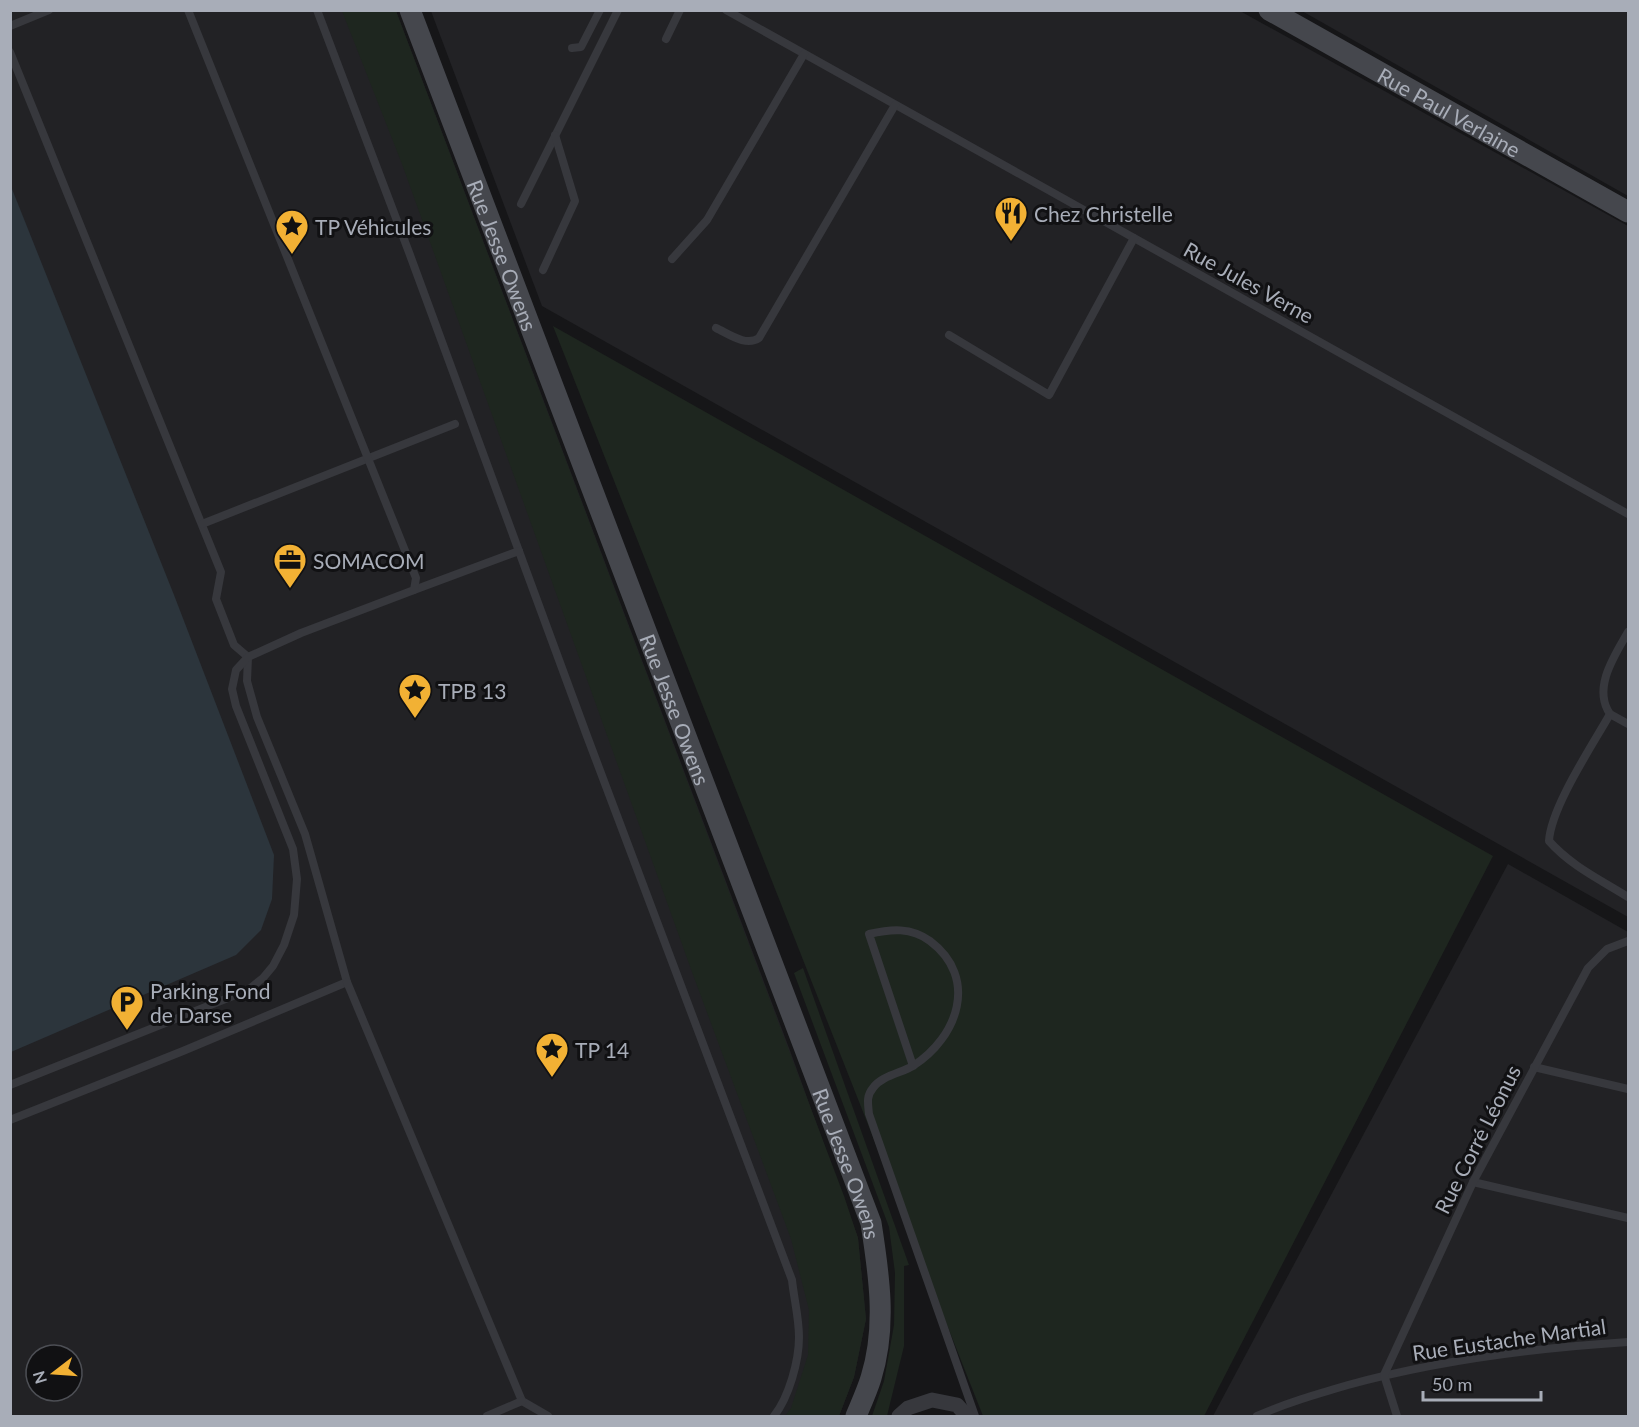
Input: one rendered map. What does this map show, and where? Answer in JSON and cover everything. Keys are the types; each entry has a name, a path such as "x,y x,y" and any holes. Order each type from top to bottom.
{"main road":[{"name":"Rue Jesse Owens","path":"410,10 871,1222 880,1278 880,1325 872,1376 856,1416"},
{"name":"Rue Paul Verlaine","path":"1269,10 1629,212"}],"street":[{"path":"899,1416 908,1408 932,1400 957,1405 967,1416"}],"lane":[{"path":"10,26 49,10"},
{"path":"188,10 416,578 414,590"},
{"path":"317,10 792,1280 799,1337 793,1376 779,1410 774,1416"},
{"path":"572,48 581,46 600,10"},
{"path":"521,204 618,10"},
{"path":"666,39 680,10"},
{"name":"Rue Jules Verne","path":"726,10 1629,514"},
{"path":"10,52 221,572 216,599 234,645 248,657"},
{"path":"672,259 707,220 804,54"},
{"path":"716,328 743,341 754,342 759,338 895,105"},
{"path":"543,270 575,201 555,135"},
{"path":"949,335 1049,395 1134,238"},
{"path":"201,524 454,424"},
{"path":"10,1085 248,990 273,966 284,945 294,915 297,879 293,849 232,689 236,670 248,657 301,633 519,551"},
{"path":"1629,632 1614,656 1604,679 1605,700 1610,714 1629,724"},
{"path":"248,657 247,681 257,717 305,834 347,982 522,1401 549,1416"},
{"path":"1610,714 1557,809 1550,828 1550,841 1574,864 1629,897"},
{"path":"913,1066 869,934 892,929 921,934 944,951 955,973 959,992 950,1030 934,1049 913,1066 874,1085 867,1097 869,1114 975,1416"},
{"name":"Rue Corré Léonus","path":"1384,1375 1473,1182 1587,968 1607,949 1629,941"},
{"path":"10,1120 347,982"},
{"path":"1534,1067 1629,1089"},
{"path":"1473,1182 1629,1218"},
{"name":"Rue Eustache Martial","path":"1257,1416 1318,1393 1384,1375 1559,1346 1629,1342"},
{"path":"1384,1375 1397,1416"},
{"path":"487,1416 522,1401"}],"shaded area":[{"path":"10,11 396,11 789,1048 858,1238 866,1319 854,1377 839,1416 11,1416"},
{"path":"342,11 396,11 844,1196 858,1238 866,1319 854,1377 839,1416 785,1416 791,1408 808,1355 809,1310 791,1239 692,972 402,164"},
{"path":"431,11 1240,11 1628,226 1628,917 542,306"},
{"path":"1302,11 1628,11 1628,196"},
{"path":"10,184 174,595 274,855 272,899 261,930 236,955 11,1052"},
{"path":"553,326 1493,856 1204,1416 983,1416"},
{"path":"1508,864 1628,932 1628,1416 1213,1416"},
{"path":"803,968 909,1265 904,1266 904,1346 887,1416 872,1416 884,1381 894,1325 895,1273 889,1227 794,973"}],"place":[{"name":"Chez Christelle","path":"1011,242"},
{"name":"TP Véhicules","path":"292,255"},
{"name":"SOMACOM","path":"290,589"},
{"name":"TPB 13","path":"415,719"},
{"name":"Parking Fond de Darse","path":"127,1031"},
{"name":"TP 14","path":"552,1078"}]}
